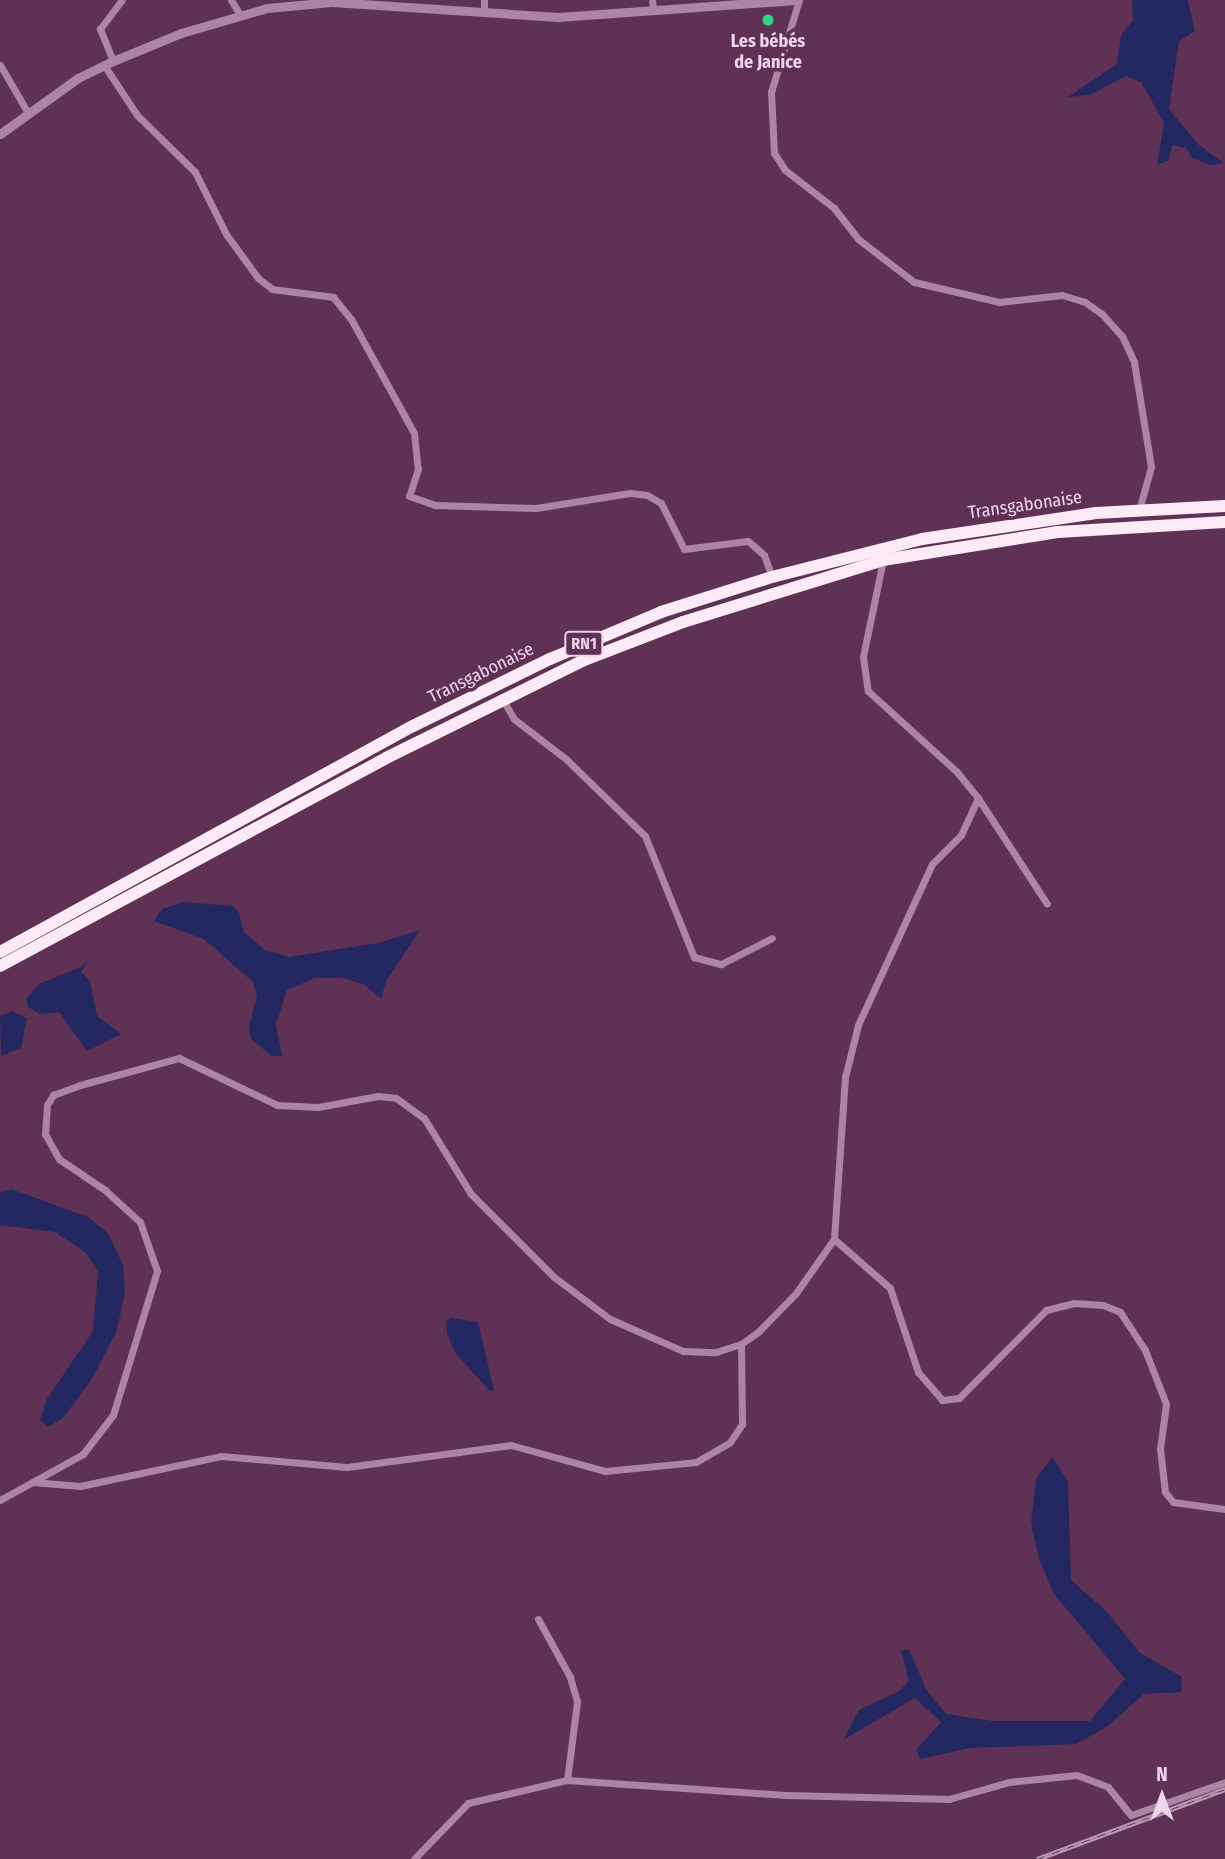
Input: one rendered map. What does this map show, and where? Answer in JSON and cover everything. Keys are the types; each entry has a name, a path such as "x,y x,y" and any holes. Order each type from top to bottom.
{"highway":[{"name":"Transgabonaise","path":"0,952 494,686 661,612 772,577 922,539 1139,510 1225,506"},
{"name":"Transgabonaise","path":"0,966 503,699 582,661 683,622 883,560 1058,532 1225,522"}],"street":[{"path":"122,0 100,29 109,63 137,115 195,172 226,234 258,278 272,289 333,297 351,319 414,433 418,468 409,496 435,505 536,508 630,493 647,495 661,503 684,549 748,541 764,555 772,577"},
{"path":"231,0 240,15"},
{"path":"484,0 484,13"},
{"path":"0,134 28,113 109,63 240,15 308,2 558,17 653,4 797,0 771,92 774,153 785,170 834,208 858,239 914,282 999,302 1062,295 1085,302 1102,314 1122,336 1134,362 1151,472 1139,510"},
{"path":"0,65 28,113"},
{"path":"883,560 863,657 868,691 957,772 978,798 1047,904"},
{"path":"503,699 514,719 566,759 645,836 694,957 721,964 772,938"},
{"path":"0,1500 83,1454 113,1415 157,1271 140,1222 105,1190 59,1159 45,1134 47,1105 53,1095 80,1085 179,1058 277,1105 318,1107 378,1096 396,1098 424,1118 452,1169 493,1217 554,1277 610,1319 683,1351 716,1352 741,1344 796,1293 834,1240 845,1077 858,1025 932,864 961,835 978,798"},
{"path":"834,1240 890,1288 918,1372 931,1393 942,1400 959,1398 1046,1310 1074,1303 1103,1305 1120,1312 1145,1350 1166,1404 1160,1449 1165,1492 1173,1502 1225,1509"},
{"path":"33,1482 80,1486 221,1456 347,1467 511,1445 605,1471 696,1462 730,1442 742,1424 741,1344"},
{"path":"538,1619 570,1677 577,1702 567,1780"},
{"path":"414,1859 468,1803 567,1780 785,1795 949,1799 1009,1782 1077,1775 1108,1787 1131,1815 1225,1782"}],"shaded area":[{"path":"1132,0 1188,0 1195,31 1179,41 1169,109 1199,145 1224,163 1211,165 1192,158 1186,148 1172,145 1169,160 1157,165 1164,123 1141,82 1126,76 1090,95 1068,97 1117,64 1121,35 1133,20"},
{"path":"184,902 233,906 239,913 244,932 265,950 289,957 378,943 420,930 386,981 381,999 365,985 343,978 315,978 287,990 276,1024 282,1056 272,1056 251,1039 249,1027 257,996 253,982 204,939 154,921 162,909"},
{"path":"89,957 81,972 90,981 97,1016 121,1034 87,1051 59,1012 40,1014 28,1007 26,999 39,984 81,967"},
{"path":"12,1011 27,1018 21,1048 1,1056 0,1016"},
{"path":"11,1189 88,1217 108,1233 123,1265 125,1292 117,1330 92,1379 63,1418 48,1427 40,1420 47,1399 93,1331 98,1272 86,1253 55,1232 0,1225 0,1193"},
{"path":"451,1318 478,1322 494,1390 490,1391 456,1354 447,1334 446,1321"},
{"path":"1052,1457 1068,1481 1071,1580 1107,1612 1140,1653 1182,1677 1181,1692 1144,1694 1108,1726 1076,1744 970,1748 920,1759 916,1750 941,1722 915,1698 843,1740 859,1710 899,1691 909,1681 901,1650 909,1649 926,1689 946,1714 993,1721 1090,1721 1125,1679 1054,1594 1039,1559 1031,1523 1036,1479"}],"railway":[{"path":"1037,1859 1225,1789"}],"place":[{"name":"Les bébés de Janice","path":"768,20"}]}
